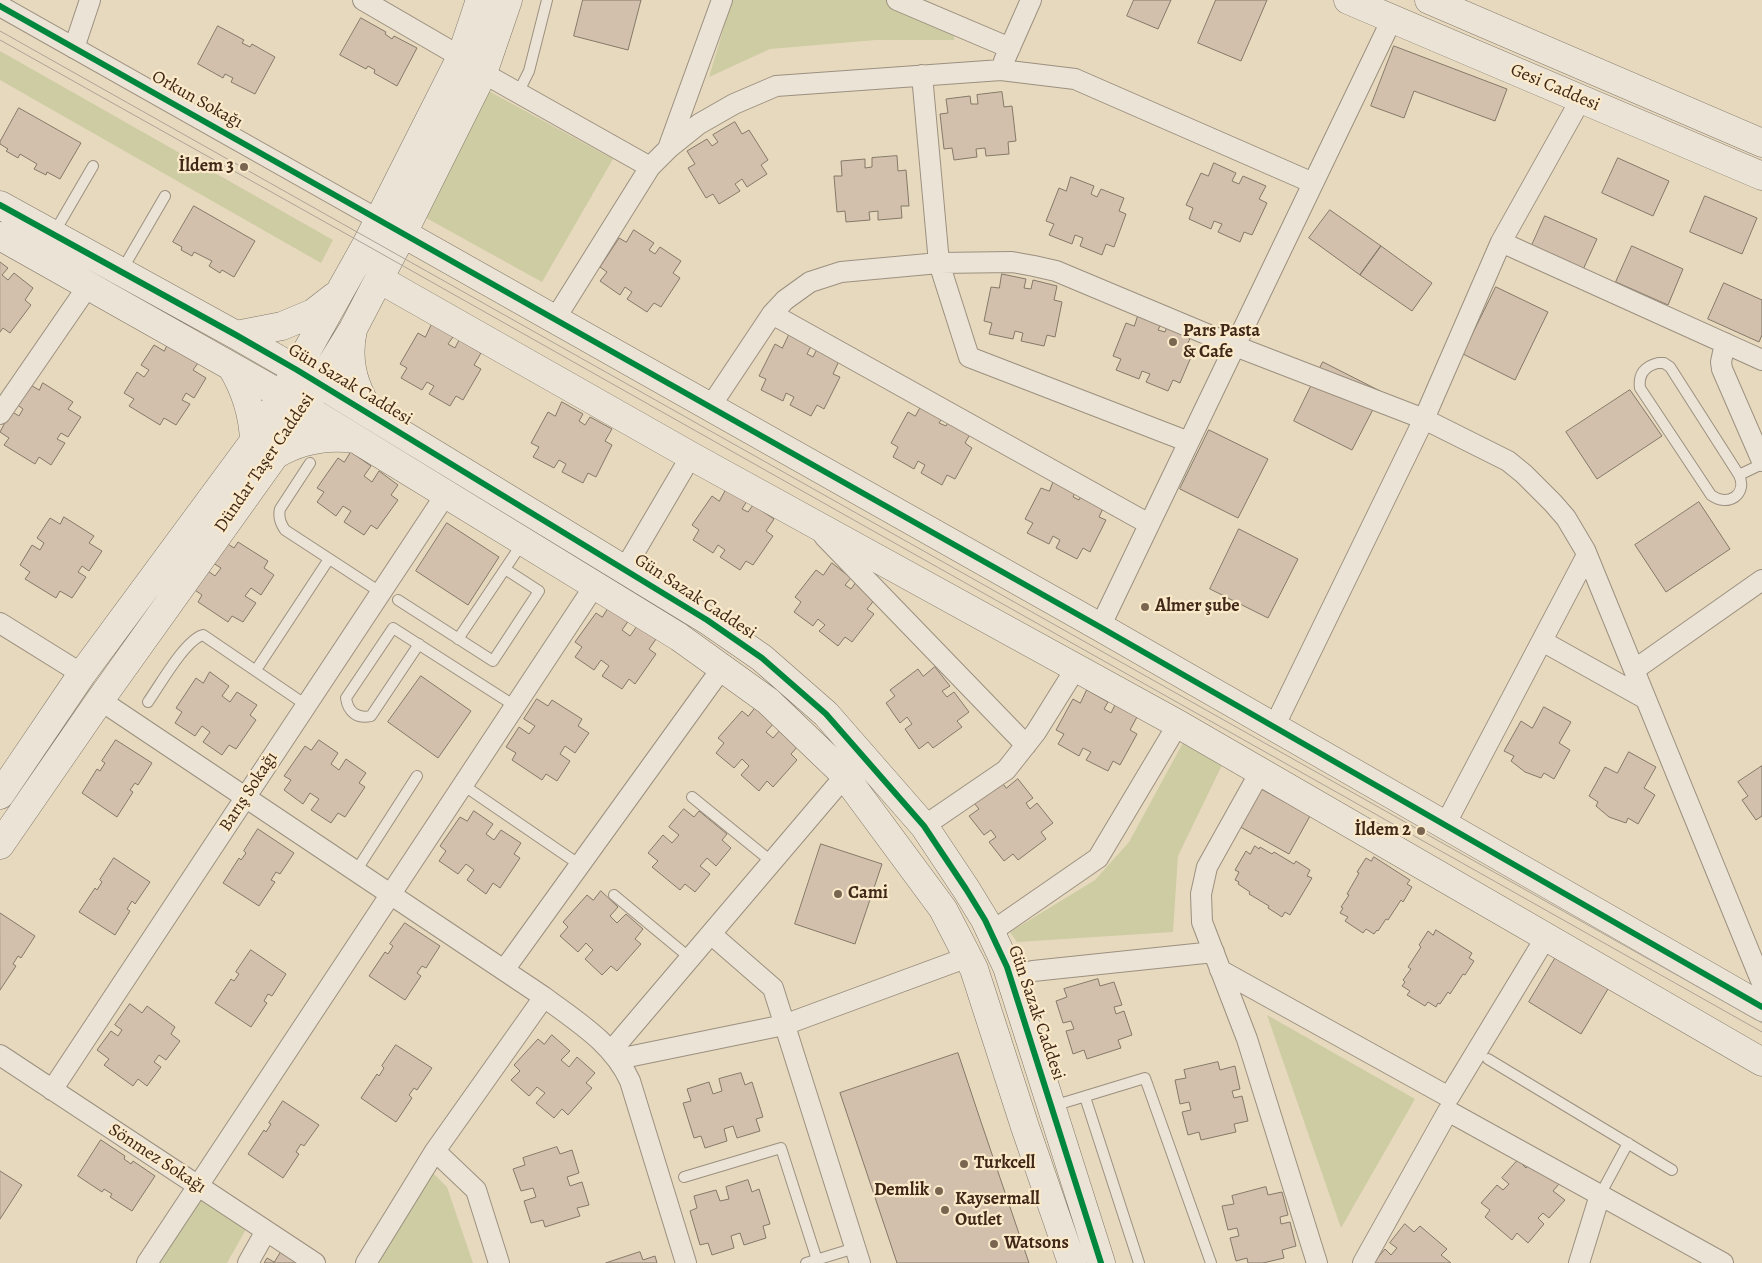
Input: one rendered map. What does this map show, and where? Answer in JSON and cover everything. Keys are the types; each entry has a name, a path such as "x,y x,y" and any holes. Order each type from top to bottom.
{"street":[{"path":"74,48 90,0"},
{"path":"363,0 461,57"},
{"name":"Dündar Taşer Caddesi","path":"308,377 339,294 379,220 461,57 480,0"},
{"name":"Dündar Taşer Caddesi","path":"0,845 100,700 308,377 353,329 483,73 508,0"},
{"path":"669,148 722,0"},
{"path":"897,0 1010,48"},
{"path":"1000,70 1031,0"},
{"name":"Gesi Caddesi","path":"1348,0 1762,176"},
{"name":"Gesi Caddesi","path":"1429,0 1762,143"},
{"name":"Orkun Sokağı","path":"0,6 379,220"},
{"path":"1100,627 1392,19"},
{"path":"555,319 650,167 688,132 710,117 734,104 776,86 1000,70 1075,78 1313,183"},
{"path":"483,73 650,167"},
{"path":"922,75 939,263 969,357 1189,442"},
{"path":"1274,727 1424,419 1500,242 1581,99"},
{"name":"Gün Sazak Caddesi","path":"0,205 236,335 308,377 735,638 795,685 826,714 924,826 966,889 991,932 1010,977 1101,1263"},
{"path":"379,220 1100,627 1762,1007"},
{"path":"0,236 293,401 356,439 679,637 768,701 845,776 943,909 974,969 1025,1127 1072,1263"},
{"path":"1500,242 1762,360"},
{"path":"710,407 772,314 797,290 825,276 857,269 939,263 1012,262 1056,271 1235,346 1424,419 1508,461 1524,474 1566,518 1587,554 1762,983"},
{"path":"379,280 691,456 1178,724 1762,1062"},
{"path":"0,414 88,286"},
{"path":"236,335 282,326 313,313 339,294"},
{"path":"772,314 1149,524"},
{"path":"353,329 350,352 353,374 360,396 373,416"},
{"path":"1725,343 1721,362 1722,369 1762,462"},
{"path":"231,366 241,384 254,428 264,448 287,448 312,439 342,437 356,439"},
{"name":"Dündar Taşer Caddesi","path":"0,795 82,674 264,448"},
{"path":"624,570 691,456"},
{"name":"Barış Sokağı","path":"52,1090 306,705 389,596 446,494"},
{"path":"812,522 1026,745"},
{"path":"1445,825 1587,554"},
{"path":"1634,670 1762,580"},
{"path":"147,1263 595,585"},
{"path":"0,623 82,674"},
{"path":"1542,641 1646,699"},
{"path":"504,970 722,668"},
{"path":"924,826 1006,770 1036,732 1076,668"},
{"path":"100,700 544,997 615,1055 630,1081 686,1263"},
{"path":"991,932 1098,858 1178,724"},
{"path":"1260,772 1212,856 1203,880 1200,908 1202,922 1247,1039 1318,1263"},
{"path":"615,1055 690,958 845,776"},
{"path":"711,934 773,988 857,1255"},
{"path":"1364,1263 1448,1104 1546,937"},
{"path":"615,1055 784,1025 968,957"},
{"path":"1010,977 1033,971 1217,961 1448,1104 1600,1195 1723,1263"},
{"path":"366,1263 435,1151 544,997"},
{"name":"Sönmez Sokağı","path":"0,1055 315,1263"},
{"path":"435,1151 476,1190 499,1263"},
{"path":"1580,1263 1600,1195"},
{"path":"248,1263 266,1230"}],"lane":[{"path":"518,93 529,71 547,0"},
{"path":"53,234 93,166"},
{"path":"121,271 165,196"},
{"path":"1658,363 1664,363 1670,367 1739,474 1742,485 1733,499 1722,501 1711,495 1640,388 1640,377 1646,368 1658,363"},
{"path":"1739,474 1762,462"},
{"path":"310,463 280,509 280,520 285,530 493,661 539,591 505,569"},
{"path":"458,638 523,541"},
{"path":"256,670 329,559"},
{"path":"419,644 371,716 359,717 350,710 346,698 393,628 419,644 515,706"},
{"path":"148,702 186,647 195,638 203,635 306,705"},
{"path":"356,871 417,776"},
{"path":"463,785 580,865"},
{"path":"692,797 772,862"},
{"path":"614,895 690,958"},
{"path":"1488,1059 1672,1170"},
{"path":"1052,1106 1145,1078 1211,1263"},
{"path":"1085,1096 1140,1263"},
{"path":"1600,1195 1628,1143"},
{"path":"684,1177 781,1148 818,1260"},
{"path":"806,1263 857,1255"}],"shaded area":[{"path":"732,0 887,0 955,31 954,40 876,40 770,49 709,77"},
{"path":"0,51 333,240 321,263 0,80"},
{"path":"487,90 613,159 542,282 419,214"},
{"path":"1184,741 1223,763 1178,856 1173,932 1017,942 1010,932 1095,880 1129,842"},
{"path":"1267,1015 1415,1099 1341,1228"},
{"path":"427,1167 447,1187 473,1263 372,1263"},
{"path":"201,1186 250,1222 227,1263 152,1263"}],"building":[{"path":"583,0 641,0 628,50 574,36"},
{"path":"1134,0 1171,0 1158,29 1127,16"},
{"path":"1216,0 1267,0 1241,61 1198,43"},
{"path":"361,18 386,32 385,34 392,39 394,36 417,48 397,86 374,73 375,70 368,66 366,69 340,55"},
{"path":"218,26 244,40 242,43 250,47 252,44 275,57 255,94 231,82 233,78 225,74 223,78 198,64"},
{"path":"1394,46 1507,89 1495,121 1414,91 1404,118 1371,106"},
{"path":"1002,92 1004,107 1012,106 1016,141 1008,142 1009,154 986,156 985,148 976,149 977,157 954,160 952,148 944,149 940,114 948,113 946,99 970,96 971,104 978,104 977,95"},
{"path":"19,108 81,143 60,179 47,172 46,175 34,169 37,164 20,154 18,158 6,151 8,149 0,144"},
{"path":"735,122 742,134 749,130 768,160 761,165 767,174 747,187 742,179 735,184 740,191 719,204 713,194 706,198 688,168 695,164 687,151 707,139 712,146 718,142 713,135"},
{"path":"897,156 898,171 906,170 909,206 901,206 902,218 878,220 878,211 869,212 870,220 846,222 845,211 837,212 834,176 842,176 841,161 865,159 865,168 872,167 872,158"},
{"path":"1618,158 1669,181 1653,216 1602,193"},
{"path":"1214,163 1236,173 1232,181 1239,184 1243,176 1266,186 1259,199 1267,203 1252,235 1244,232 1240,242 1218,232 1222,224 1214,221 1211,229 1189,219 1193,208 1186,205 1201,173 1208,176"},
{"path":"1071,177 1094,186 1091,194 1097,197 1101,189 1124,198 1119,211 1126,214 1114,247 1106,244 1102,255 1080,246 1083,238 1075,235 1072,244 1049,235 1054,224 1046,221 1059,188 1066,191"},
{"path":"1705,196 1757,218 1742,254 1690,232"},
{"path":"194,206 255,241 234,277 222,270 220,273 209,266 212,261 194,252 192,256 181,250 182,247 173,242"},
{"path":"1330,210 1381,246 1360,275 1309,238"},
{"path":"1545,216 1597,239 1581,274 1529,252"},
{"path":"634,230 654,243 649,250 655,254 660,247 681,261 673,273 680,278 661,307 654,303 647,312 627,299 632,292 625,287 620,295 600,281 607,272 600,267 619,238 626,242"},
{"path":"1381,246 1432,283 1412,311 1360,275"},
{"path":"1632,246 1683,269 1668,305 1616,282"},
{"path":"0,262 8,268 2,275 8,280 14,273 33,288 25,300 31,305 10,333 3,328 0,332"},
{"path":"1002,274 1026,279 1024,288 1031,289 1033,280 1057,286 1054,300 1062,302 1055,337 1047,335 1044,346 1021,341 1023,333 1015,331 1013,339 989,334 992,323 984,321 991,287 999,288"},
{"path":"1724,283 1762,300 1762,335 1759,342 1708,319"},
{"path":"1496,287 1548,312 1515,380 1463,354"},
{"path":"1139,313 1162,322 1158,330 1165,332 1168,324 1192,334 1186,347 1194,350 1180,383 1173,380 1168,391 1146,382 1150,374 1142,371 1139,379 1116,370 1121,359 1113,356 1126,323 1134,326"},
{"path":"432,324 453,337 448,344 455,348 459,340 481,353 474,365 481,369 463,400 456,396 450,406 429,394 434,386 427,382 422,390 401,378 407,368 400,364 418,333 425,337"},
{"path":"789,335 811,346 807,354 813,357 817,349 839,361 833,374 840,377 824,409 817,405 811,416 790,405 794,397 786,393 783,401 761,390 766,379 759,376 775,344 782,348"},
{"path":"168,344 198,363 193,370 206,378 194,398 186,393 182,400 190,404 176,425 164,418 160,425 129,406 134,399 124,393 137,372 144,377 149,370 141,365 154,345 164,351"},
{"path":"1323,362 1382,392 1352,450 1294,421"},
{"path":"43,383 73,402 68,409 81,417 68,437 61,433 57,439 65,443 51,465 39,457 35,464 4,445 9,438 0,432 11,411 19,416 23,409 16,404 29,384 39,390"},
{"path":"1630,390 1662,436 1597,479 1566,432"},
{"path":"562,402 583,414 579,421 585,425 590,417 612,429 605,441 612,445 596,477 588,473 583,483 562,472 566,464 559,460 554,468 533,457 539,447 531,443 548,412 555,416"},
{"path":"923,403 944,415 939,423 946,426 950,419 972,431 965,443 972,448 955,479 947,475 942,485 921,473 925,465 918,461 914,469 893,457 898,447 891,443 908,412 915,416"},
{"path":"1209,430 1268,459 1238,518 1180,489"},
{"path":"351,452 371,466 364,476 372,482 379,471 398,485 391,495 398,500 377,529 371,525 364,535 344,522 351,511 343,506 336,516 317,502 324,492 317,488 338,458 344,462"},
{"path":"1055,478 1077,489 1073,497 1079,500 1083,492 1105,504 1099,517 1106,520 1090,552 1083,548 1077,559 1056,548 1060,540 1053,536 1049,544 1027,533 1033,523 1025,519 1041,488 1049,491"},
{"path":"727,488 747,501 742,509 748,512 753,505 774,519 766,531 773,536 753,565 746,561 740,570 720,557 725,550 718,545 713,553 693,540 699,530 692,525 712,496 719,501"},
{"path":"1699,502 1730,549 1666,592 1635,545"},
{"path":"64,517 94,536 89,543 102,551 89,571 82,566 78,572 86,577 72,598 60,591 56,598 25,579 30,572 20,565 32,545 40,550 44,543 37,538 50,518 60,524"},
{"path":"447,523 499,557 468,605 416,571"},
{"path":"1239,529 1298,559 1268,618 1210,589"},
{"path":"223,541 234,548 238,542 268,561 264,568 274,575 261,595 251,588 245,596 256,603 243,622 232,616 228,622 198,602 202,595 192,588 205,569 215,576 221,568 210,561"},
{"path":"832,563 851,578 845,585 851,589 856,582 876,598 867,609 874,614 852,642 845,637 838,646 819,631 825,625 818,619 813,626 794,612 801,602 795,597 816,570 823,575"},
{"path":"609,607 629,620 622,630 630,636 637,626 656,639 649,649 656,654 635,684 629,679 622,689 602,676 609,666 601,660 594,670 575,657 582,647 575,642 596,613 602,617"},
{"path":"935,667 950,686 942,691 947,697 954,692 969,712 957,721 962,727 933,748 928,742 919,749 905,729 912,724 907,717 900,723 886,703 895,696 890,690 918,669 923,676"},
{"path":"210,672 229,686 222,696 230,702 237,692 257,705 250,715 256,720 236,749 229,745 222,755 203,742 210,732 202,726 195,736 175,723 182,712 176,708 196,678 203,683"},
{"path":"421,676 471,711 438,758 388,722"},
{"path":"1087,690 1108,702 1104,709 1111,713 1115,705 1137,717 1130,730 1137,734 1120,765 1113,761 1108,771 1086,760 1091,752 1083,748 1079,756 1058,744 1064,734 1056,730 1073,699 1080,703"},
{"path":"537,699 548,706 552,700 582,719 578,726 589,733 575,753 565,746 560,754 570,761 557,781 546,774 542,780 512,760 516,753 506,747 519,727 529,734 535,726 524,719"},
{"path":"756,707 774,723 766,732 773,738 781,729 799,745 791,754 797,760 773,787 767,781 759,791 741,775 749,766 742,759 734,768 716,753 724,743 718,738 742,711 748,716"},
{"path":"1544,707 1571,722 1559,743 1570,750 1554,779 1544,773 1541,778 1525,772 1511,761 1514,756 1504,751 1521,721 1532,728"},
{"path":"116,740 152,763 138,785 135,783 130,790 133,792 117,817 82,793 97,769 100,771 105,763 102,761"},
{"path":"319,740 338,753 331,764 339,770 346,759 366,773 359,783 365,787 345,817 338,813 331,823 311,810 319,799 310,793 303,804 284,790 291,780 284,776 305,746 311,750"},
{"path":"1629,752 1656,767 1644,788 1655,795 1638,824 1628,818 1626,823 1609,817 1596,806 1598,802 1589,796 1605,767 1617,773"},
{"path":"1762,766 1762,816 1756,820 1742,800 1748,796 1738,782"},
{"path":"1018,779 1033,798 1026,803 1030,809 1037,803 1053,823 1041,832 1046,839 1018,860 1013,854 1004,861 989,842 996,837 991,830 984,835 969,816 979,809 974,803 1001,781 1006,788"},
{"path":"1256,786 1310,816 1289,854 1235,824"},
{"path":"684,809 694,817 699,811 727,834 722,840 731,848 716,866 707,858 700,866 710,874 695,892 685,884 680,890 652,867 658,861 648,853 663,835 672,843 679,835 669,827"},
{"path":"474,811 493,824 486,834 494,840 501,830 521,843 514,854 520,858 500,888 493,883 486,894 467,880 474,870 466,864 458,874 439,861 446,851 440,846 460,817 467,821"},
{"path":"258,829 294,853 280,874 276,872 271,880 275,882 259,906 223,883 239,858 241,860 246,853 244,851"},
{"name":"Cami","path":"821,844 882,864 855,944 795,924"},
{"path":"1255,846 1272,854 1274,852 1294,864 1296,861 1310,870 1307,876 1312,878 1290,915 1285,912 1282,917 1268,908 1269,906 1249,894 1250,892 1235,880 1239,872 1235,870 1246,851 1250,854"},
{"path":"1374,857 1410,880 1407,884 1412,887 1403,902 1401,900 1388,920 1386,919 1374,934 1366,929 1363,933 1345,921 1348,917 1340,913 1343,908 1341,907 1349,895 1347,894 1359,873 1357,872 1366,858 1371,861"},
{"path":"114,858 150,882 135,904 132,901 127,909 130,911 115,935 79,912 95,888 97,890 102,882 100,880"},
{"path":"601,891 618,907 610,916 617,923 626,914 643,929 635,939 641,944 617,971 611,966 602,975 585,959 593,950 586,943 578,952 560,936 568,927 563,922 587,895 593,900"},
{"path":"0,913 35,936 21,958 18,956 13,964 16,966 0,990"},
{"path":"405,923 440,946 426,968 422,966 417,973 421,976 405,1000 369,976 385,952 388,954 393,946 390,944"},
{"path":"1436,930 1472,953 1469,958 1474,961 1450,994 1448,992 1436,1007 1428,1002 1425,1006 1407,995 1410,991 1402,986 1405,982 1403,980 1411,969 1408,967 1421,947 1419,945 1428,931 1433,935"},
{"path":"251,950 286,974 272,996 268,994 264,1001 267,1003 251,1027 215,1003 231,979 234,981 239,974 236,972"},
{"path":"1559,952 1611,984 1581,1034 1529,1002"},
{"path":"1098,979 1100,986 1114,982 1122,1005 1114,1007 1116,1014 1124,1011 1132,1035 1118,1040 1121,1048 1087,1059 1084,1050 1073,1054 1066,1031 1074,1029 1071,1021 1063,1023 1056,1001 1067,997 1064,989"},
{"path":"130,1004 142,1013 147,1006 175,1027 171,1034 180,1041 166,1060 159,1055 154,1062 161,1067 147,1086 138,1079 133,1086 104,1065 109,1059 97,1050 111,1031 118,1036 122,1030 115,1025"},
{"path":"552,1035 570,1051 561,1060 569,1067 577,1057 595,1073 586,1083 592,1088 568,1115 562,1109 554,1118 536,1103 545,1093 537,1087 529,1096 511,1080 520,1071 514,1065 538,1039 544,1044"},
{"path":"396,1045 432,1068 417,1090 414,1088 409,1095 412,1098 396,1122 361,1098 377,1074 379,1076 384,1068 382,1066"},
{"name":"Kaysermall Outlet","path":"958,1053 1029,1263 897,1263 840,1093"},
{"path":"1218,1062 1220,1070 1235,1066 1240,1089 1232,1091 1234,1098 1242,1096 1248,1121 1234,1124 1236,1132 1201,1140 1199,1132 1188,1135 1182,1112 1191,1110 1189,1102 1180,1104 1175,1080 1186,1078 1184,1070"},
{"path":"741,1073 745,1085 752,1082 763,1117 756,1119 760,1131 737,1138 733,1126 724,1129 727,1141 705,1148 701,1136 694,1138 683,1103 691,1101 687,1089 709,1082 713,1094 722,1091 719,1079"},
{"path":"283,1101 319,1125 304,1146 301,1144 296,1152 299,1154 283,1178 248,1154 264,1130 266,1132 271,1124 269,1123"},
{"path":"101,1140 125,1156 124,1159 131,1164 133,1161 155,1176 132,1211 110,1197 112,1194 104,1189 102,1192 78,1176"},
{"path":"557,1147 560,1154 572,1150 579,1173 567,1177 570,1186 582,1182 589,1205 577,1208 580,1216 545,1227 543,1220 531,1223 524,1201 536,1197 533,1188 521,1191 513,1169 525,1165 523,1158"},
{"path":"1518,1160 1526,1168 1532,1161 1559,1184 1553,1191 1565,1200 1549,1218 1543,1213 1538,1218 1544,1224 1528,1243 1517,1233 1512,1240 1485,1217 1490,1210 1481,1203 1497,1185 1503,1190 1509,1184 1502,1178"},
{"path":"0,1171 22,1185 0,1219"},
{"path":"748,1180 752,1192 759,1189 770,1224 763,1226 766,1238 744,1245 740,1233 731,1236 734,1248 712,1255 708,1243 700,1245 690,1211 697,1208 694,1196 716,1190 720,1201 729,1199 726,1187"},
{"path":"1266,1187 1268,1195 1282,1192 1288,1215 1280,1217 1281,1224 1290,1222 1296,1246 1282,1250 1284,1258 1263,1263 1248,1263 1247,1258 1236,1261 1230,1238 1239,1236 1237,1228 1228,1230 1222,1206 1234,1204 1232,1196"},
{"path":"1405,1224 1414,1232 1420,1226 1447,1249 1441,1255 1451,1263 1373,1263 1385,1249 1391,1255 1397,1248 1390,1243"},
{"path":"281,1252 299,1263 264,1263 267,1258 274,1262"},
{"path":"640,1252 643,1260 655,1256 657,1263 606,1263"}],"tram line":[{"path":"0,31 1762,1023"},
{"path":"0,40 1762,1032"}],"cycle path":[{"path":"0,6 1100,627 1762,1007"},
{"path":"0,205 297,370 707,620 762,658 826,714 924,826 985,920 1007,967 1101,1263"}],"place":[{"name":"İldem 3","path":"244,167"},
{"name":"Pars Pasta & Cafe","path":"1173,342"},
{"name":"Almer şube","path":"1145,607"},
{"name":"İldem 2","path":"1421,831"},
{"name":"Cami","path":"838,894"},
{"name":"Turkcell","path":"964,1164"},
{"name":"Demlik","path":"939,1191"},
{"name":"Kaysermall Outlet","path":"945,1210"},
{"name":"Watsons","path":"994,1244"}]}
